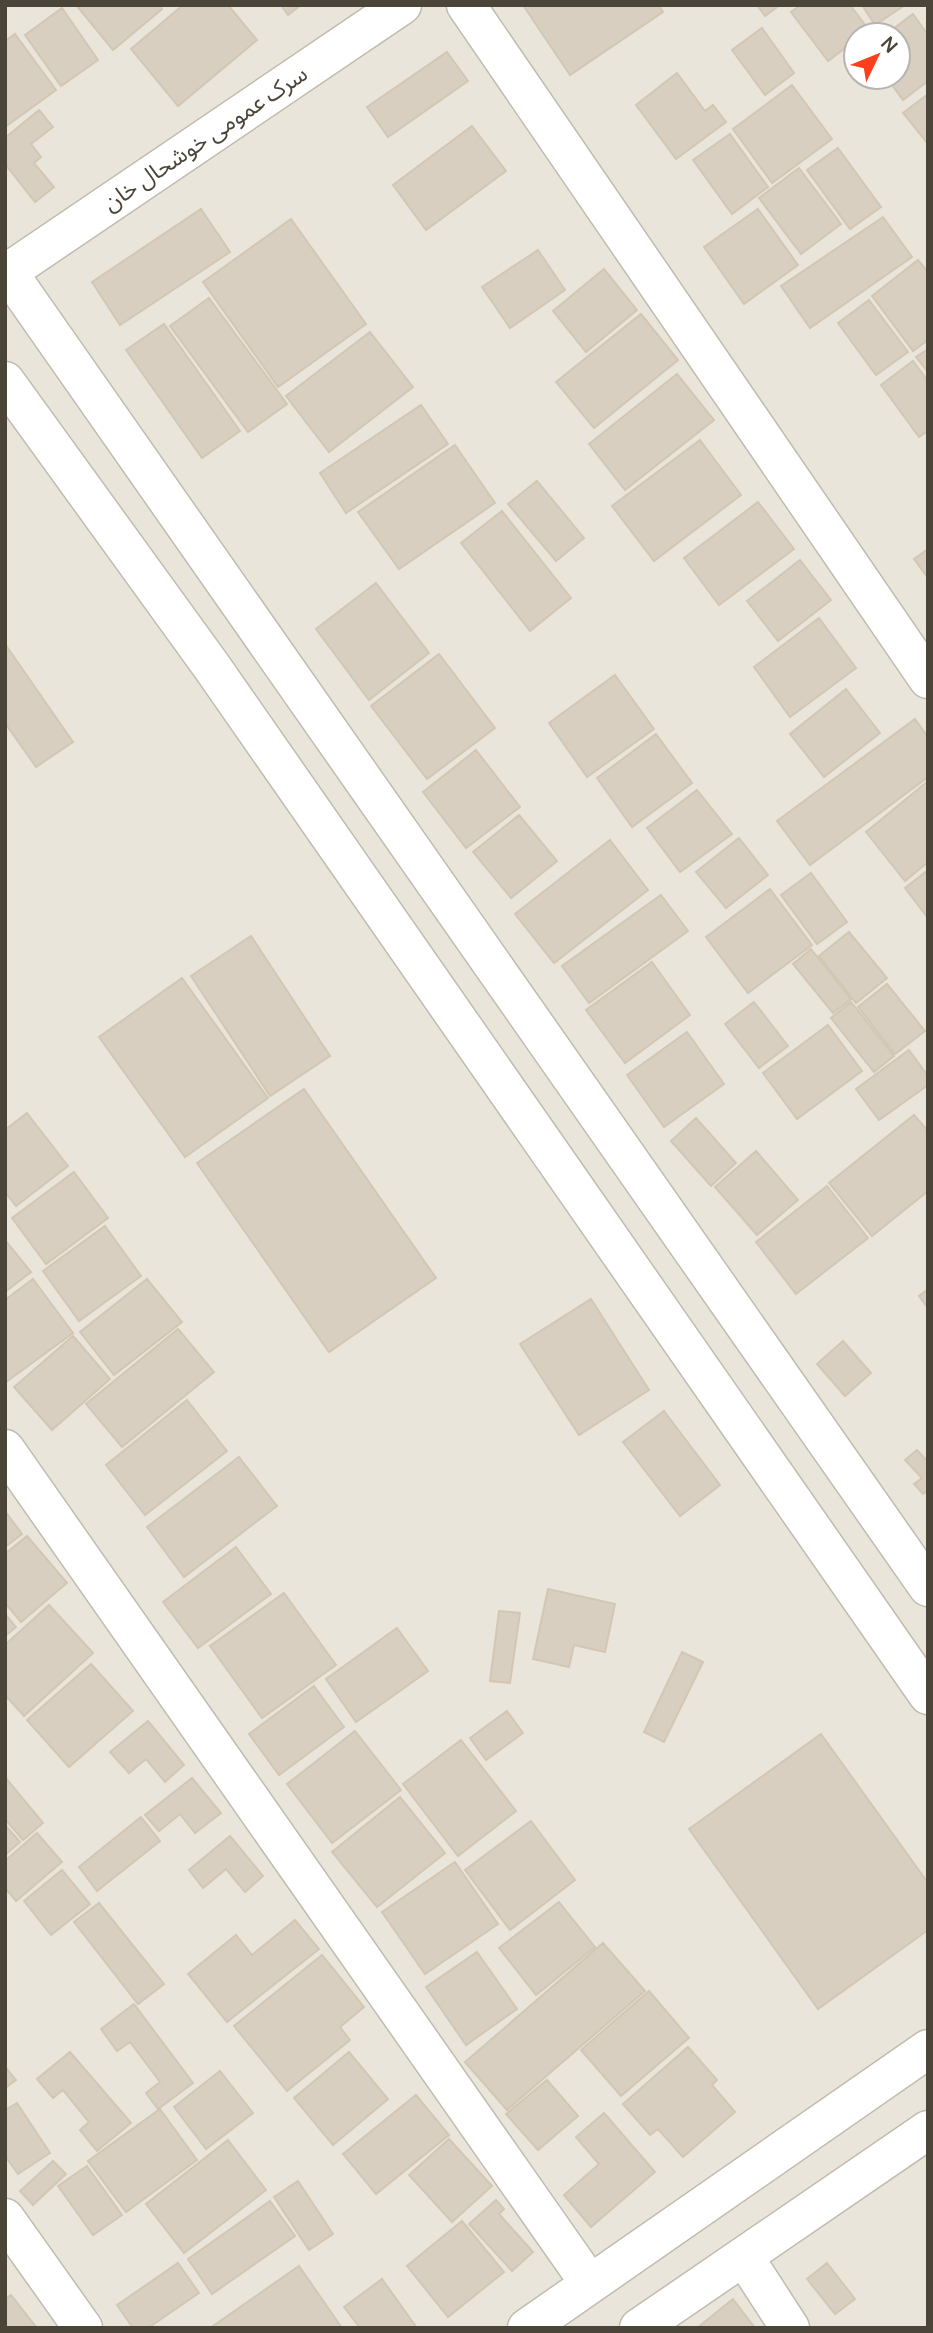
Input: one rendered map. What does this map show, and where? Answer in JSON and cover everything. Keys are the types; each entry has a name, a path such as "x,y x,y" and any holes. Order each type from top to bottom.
{"street":[{"name":"سرک عمومی خوشحال خان","path":"6,270 402,5"},
{"path":"466,5 928,679"},
{"path":"6,270 262,632 928,1587"},
{"path":"5,381 212,667 928,1695"},
{"path":"212,667 262,632"},
{"path":"5,1449 590,2284"},
{"path":"527,2328 928,2049"},
{"path":"639,2328 928,2130"},
{"path":"5,2218 83,2328"},
{"path":"744,2257 790,2328"}],"shaded area":[{"path":"5,5 928,5 928,2328 5,2328"}],"building":[{"path":"76,5 159,5 162,9 113,50"},
{"path":"183,5 228,5 257,40 178,106 131,49"},
{"path":"281,5 301,5 288,15"},
{"path":"523,5 658,5 663,12 570,75"},
{"path":"757,5 780,5 765,16"},
{"path":"801,5 850,5 862,21 842,21 842,50 828,61 791,12"},
{"path":"862,5 905,5 881,21 872,21"},
{"path":"62,8 98,60 61,86 25,35"},
{"path":"913,14 928,35 928,81 903,100 896,91 912,91 912,21 904,21"},
{"path":"762,28 794,73 765,95 732,50"},
{"path":"15,34 56,90 5,127 5,41"},
{"path":"447,52 468,81 388,137 367,107"},
{"path":"677,73 705,111 713,105 726,122 676,159 636,105"},
{"path":"792,85 832,139 772,183 733,129"},
{"path":"928,94 928,144 903,113"},
{"path":"39,110 53,127 31,144 41,157 34,163 54,187 35,202 5,164 5,138"},
{"path":"472,126 506,171 426,230 393,185"},
{"path":"730,134 768,187 732,214 693,160"},
{"path":"838,148 881,207 850,229 807,170"},
{"path":"799,168 841,224 801,254 759,198"},
{"path":"201,209 230,252 120,325 92,282"},
{"path":"758,209 798,265 744,304 704,247"},
{"path":"883,217 912,257 810,328 781,286"},
{"path":"291,219 366,324 278,387 203,282"},
{"path":"538,250 565,290 510,328 482,287"},
{"path":"918,260 928,272 928,340 913,351 872,296"},
{"path":"604,269 637,310 586,352 553,311"},
{"path":"209,298 287,404 248,432 170,326"},
{"path":"869,300 908,352 876,375 838,323"},
{"path":"641,314 678,360 594,428 556,382"},
{"path":"164,324 240,431 202,458 126,350"},
{"path":"370,332 413,387 329,452 286,396"},
{"path":"928,349 928,372 916,357"},
{"path":"913,361 928,381 928,431 919,437 881,385"},
{"path":"677,374 714,420 625,490 589,444"},
{"path":"421,405 448,444 346,513 320,473"},
{"path":"700,440 741,495 654,561 612,506"},
{"path":"455,445 495,503 399,569 358,512"},
{"path":"537,481 584,538 556,561 508,504"},
{"path":"758,502 794,549 719,605 684,558"},
{"path":"502,511 571,598 530,631 461,543"},
{"path":"928,549 928,578 914,559"},
{"path":"800,560 831,600 778,641 747,601"},
{"path":"376,583 429,653 369,700 316,629"},
{"path":"819,618 856,668 790,717 754,667"},
{"path":"5,644 73,742 36,767 5,723"},
{"path":"439,654 495,728 427,779 371,706"},
{"path":"615,675 654,729 587,777 549,723"},
{"path":"846,689 880,733 824,777 790,734"},
{"path":"915,719 928,737 928,777 810,865 777,821"},
{"path":"656,734 692,783 632,827 597,778"},
{"path":"476,750 520,807 466,848 423,792"},
{"path":"928,781 928,862 905,881 866,832"},
{"path":"697,790 732,834 680,872 647,828"},
{"path":"519,815 557,861 511,898 473,852"},
{"path":"739,838 768,875 726,908 696,872"},
{"path":"610,840 648,890 554,963 515,914"},
{"path":"928,870 928,918 905,888"},
{"path":"811,873 847,922 817,944 781,895"},
{"path":"770,889 812,945 748,993 706,937"},
{"path":"661,895 688,931 589,1003 562,966"},
{"path":"849,932 887,978 856,1003 819,956"},
{"path":"251,936 330,1056 270,1096 191,976"},
{"path":"811,949 851,999 833,1013 793,964"},
{"path":"652,962 690,1015 625,1063 586,1010"},
{"path":"182,978 268,1098 185,1157 99,1037"},
{"path":"887,984 925,1031 895,1054 858,1007"},
{"path":"754,1002 788,1046 759,1068 725,1024"},
{"path":"851,1002 894,1056 874,1072 831,1018"},
{"path":"828,1025 862,1071 797,1119 763,1073"},
{"path":"687,1032 724,1084 664,1127 627,1075"},
{"path":"909,1050 928,1076 928,1085 879,1120 856,1089"},
{"path":"304,1089 436,1278 329,1352 197,1163"},
{"path":"27,1113 68,1166 16,1206 5,1192 5,1130"},
{"path":"914,1115 928,1131 928,1191 872,1236 829,1183"},
{"path":"696,1118 736,1163 711,1186 671,1141"},
{"path":"756,1151 798,1200 757,1235 715,1187"},
{"path":"74,1172 108,1218 46,1264 12,1218"},
{"path":"827,1186 868,1238 796,1294 756,1242"},
{"path":"105,1226 141,1276 79,1321 43,1271"},
{"path":"5,1240 31,1272 5,1292"},
{"path":"33,1279 73,1333 6,1382 5,1300"},
{"path":"147,1279 182,1322 114,1375 80,1332"},
{"path":"928,1289 928,1308 919,1296"},
{"path":"591,1299 649,1390 579,1435 520,1344"},
{"path":"178,1329 214,1372 122,1447 86,1404"},
{"path":"73,1336 110,1379 52,1430 14,1387"},
{"path":"843,1341 871,1373 845,1396 817,1364"},
{"path":"187,1400 227,1451 145,1515 106,1465"},
{"path":"664,1411 720,1485 680,1516 623,1442"},
{"path":"917,1450 928,1462 928,1490 923,1494 914,1484 922,1478 905,1460"},
{"path":"239,1457 277,1506 184,1577 147,1527"},
{"path":"5,1511 22,1534 5,1547"},
{"path":"27,1536 67,1583 21,1622 5,1603 5,1554"},
{"path":"236,1547 271,1594 198,1648 163,1602"},
{"path":"548,1589 615,1604 605,1652 574,1645 569,1667 533,1659"},
{"path":"284,1593 336,1665 262,1718 210,1646"},
{"path":"49,1605 93,1653 24,1716 5,1695 5,1645"},
{"path":"499,1611 520,1613 510,1683 490,1681"},
{"path":"5,1614 16,1627 5,1636"},
{"path":"397,1628 428,1671 356,1722 326,1679"},
{"path":"682,1652 703,1662 664,1742 644,1732"},
{"path":"91,1664 133,1711 69,1767 27,1720"},
{"path":"314,1686 344,1727 279,1775 249,1734"},
{"path":"507,1711 523,1733 486,1760 470,1738"},
{"path":"148,1721 184,1765 165,1782 146,1759 129,1773 110,1752"},
{"path":"355,1731 401,1790 332,1843 287,1784"},
{"path":"821,1734 928,1883 928,1930 818,2009 689,1829"},
{"path":"461,1740 516,1811 458,1856 403,1784"},
{"path":"5,1777 43,1823 23,1840 5,1819"},
{"path":"192,1778 221,1813 195,1833 180,1814 159,1831 145,1815"},
{"path":"400,1797 445,1853 377,1907 332,1852"},
{"path":"141,1817 160,1841 97,1891 79,1867"},
{"path":"531,1821 575,1880 510,1930 465,1870"},
{"path":"5,1825 20,1842 5,1855"},
{"path":"37,1833 62,1862 16,1901 5,1888 5,1861"},
{"path":"230,1836 263,1876 245,1892 226,1869 203,1888 189,1870"},
{"path":"455,1862 498,1924 425,1974 382,1912"},
{"path":"62,1870 90,1904 51,1935 24,1901"},
{"path":"559,1902 595,1947 536,1995 499,1948"},
{"path":"99,1903 164,1984 138,2004 74,1922"},
{"path":"295,1920 319,1949 227,2022 188,1974 236,1935 252,1955"},
{"path":"603,1943 645,1991 507,2110 465,2062"},
{"path":"477,1952 517,2009 466,2045 426,1987"},
{"path":"322,1955 364,2007 340,2027 350,2040 287,2091 234,2026"},
{"path":"649,1991 689,2038 621,2096 581,2050"},
{"path":"134,2004 193,2083 158,2109 146,2093 160,2082 130,2042 117,2051 101,2029"},
{"path":"688,2047 717,2080 712,2085 735,2112 683,2157 658,2129 650,2135 623,2104"},
{"path":"70,2052 131,2123 97,2151 80,2130 89,2122 63,2090 53,2098 37,2079"},
{"path":"349,2052 388,2099 333,2145 294,2098"},
{"path":"5,2067 16,2080 5,2088"},
{"path":"220,2071 253,2113 206,2149 174,2107"},
{"path":"547,2080 578,2116 538,2150 506,2114"},
{"path":"416,2095 449,2135 376,2194 343,2154"},
{"path":"17,2103 50,2153 18,2174 5,2156 5,2110"},
{"path":"160,2109 197,2160 126,2212 88,2161"},
{"path":"604,2113 655,2172 591,2227 564,2195 599,2164 576,2137"},
{"path":"449,2139 492,2186 452,2222 409,2175"},
{"path":"228,2140 266,2190 184,2253 146,2204"},
{"path":"53,2161 66,2174 33,2205 20,2191"},
{"path":"87,2166 122,2215 93,2235 58,2186"},
{"path":"298,2181 333,2234 309,2250 274,2197"},
{"path":"496,2200 504,2209 499,2214 533,2252 512,2271 469,2224"},
{"path":"270,2201 295,2236 212,2294 188,2259"},
{"path":"462,2221 504,2272 448,2317 407,2266"},
{"path":"178,2263 199,2293 148,2328 133,2328 117,2305"},
{"path":"827,2263 855,2299 835,2314 807,2279"},
{"path":"299,2266 342,2328 210,2328"},
{"path":"382,2279 417,2328 360,2328 344,2307"},
{"path":"11,2295 37,2328 5,2328 5,2299"},
{"path":"733,2299 755,2328 697,2328"}]}
